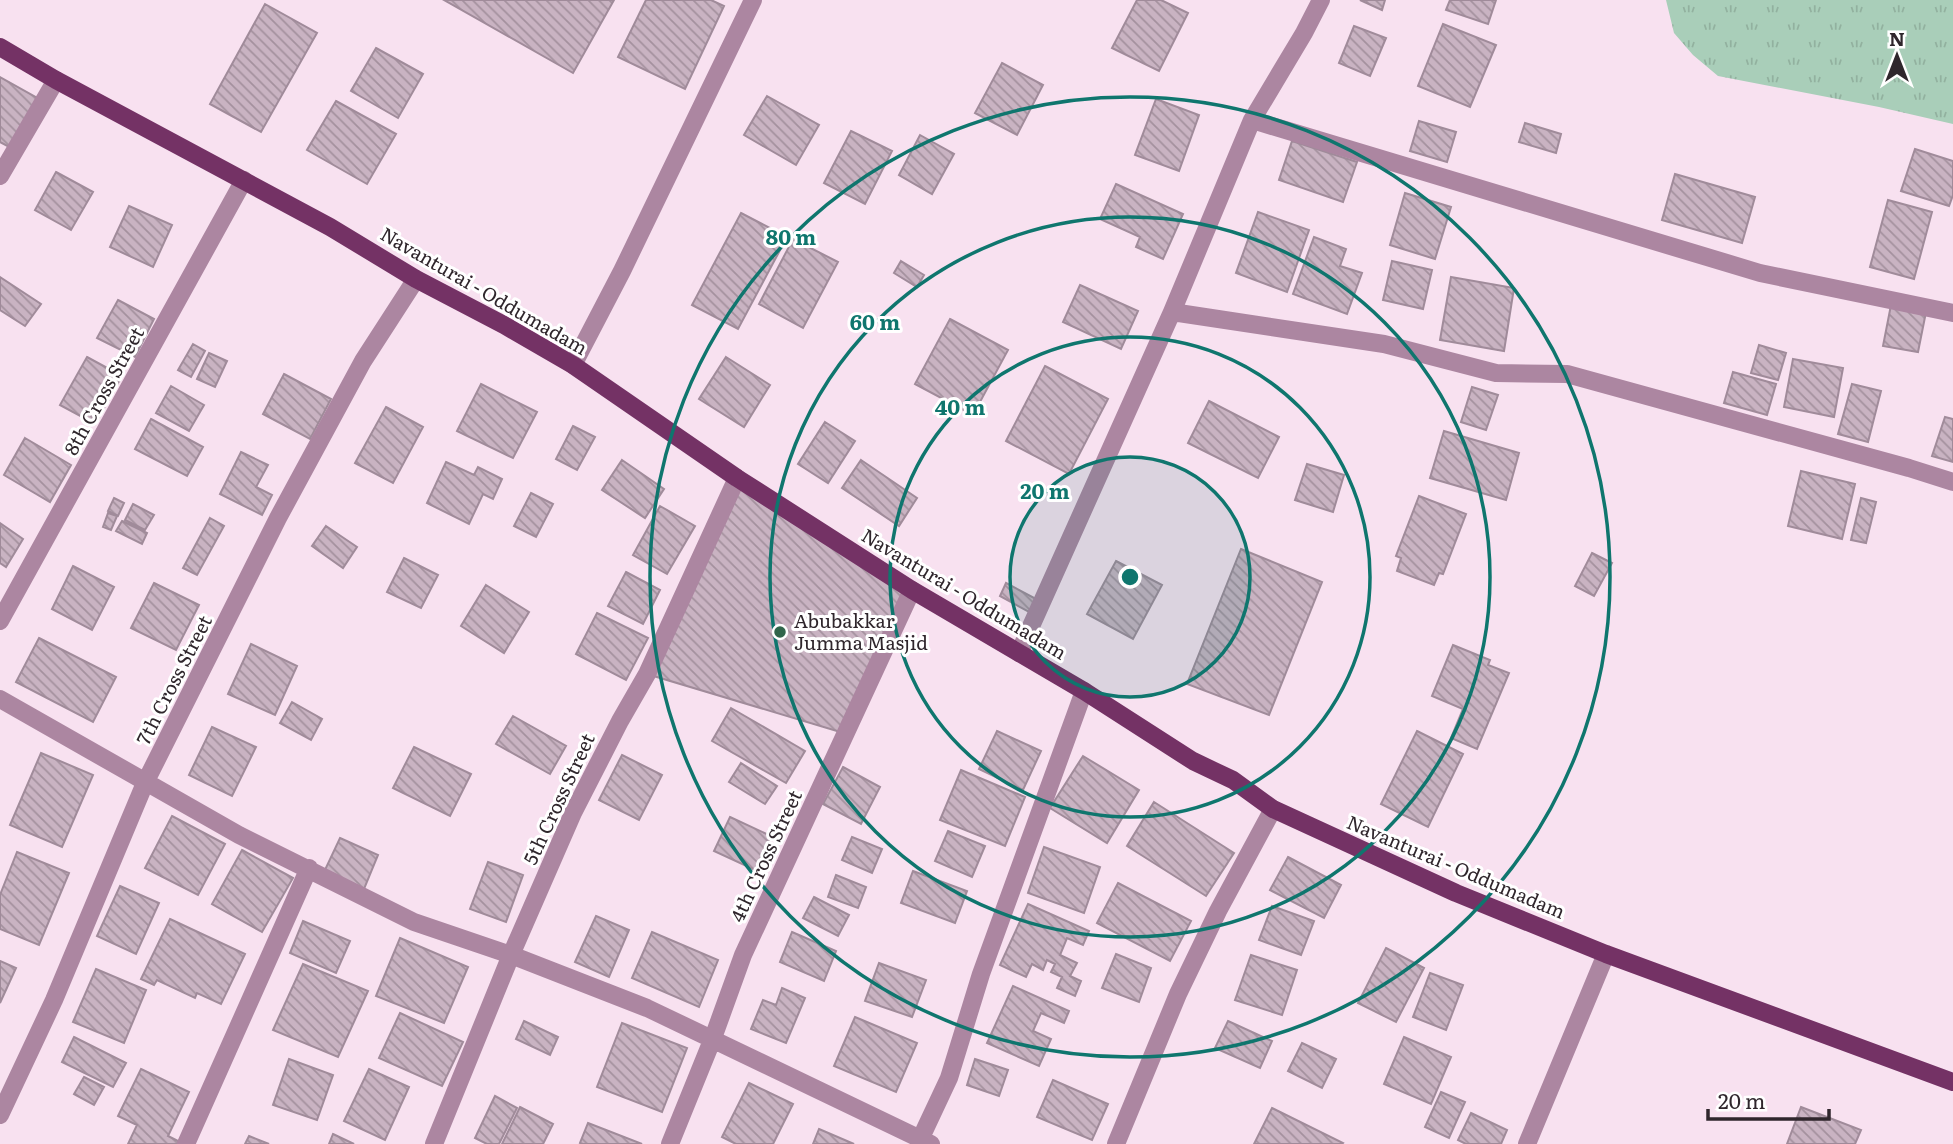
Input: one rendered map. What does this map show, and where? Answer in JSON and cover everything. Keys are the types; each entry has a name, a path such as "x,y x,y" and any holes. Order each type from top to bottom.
{"main road":[{"name":"Navanturai - Oddumadam","path":"0,47 56,80 330,227 416,279 573,365 737,478 912,590 1084,691 1193,761 1233,780 1273,809 1456,893 1606,954 1953,1082"}],"street":[{"path":"573,365 622,271 753,0"},
{"path":"1019,653 1172,312 1252,120 1321,0"},
{"path":"0,176 56,80"},
{"path":"1252,120 1760,273 1953,313"},
{"name":"8th Cross Street","path":"0,621 244,180"},
{"name":"7th Cross Street","path":"0,1115 54,1000 145,783 278,517 363,361 416,279"},
{"path":"1172,312 1384,344 1496,373 1567,374 1953,482"},
{"name":"5th Cross Street","path":"434,1144 511,955 573,813 647,674 737,478"},
{"name":"4th Cross Street","path":"670,1144 743,955 912,590"},
{"path":"0,699 239,835 414,922 511,955 647,1008 923,1142 949,1078 981,974 1084,691"},
{"path":"1116,1144 1178,994 1218,911 1273,809"},
{"path":"186,1144 309,868"},
{"path":"1527,1144 1606,954"}],"green space":[{"path":"1666,0 1953,0 1953,124 1718,76 1693,55 1674,33"}],"building":[{"path":"444,0 614,0 573,73"},
{"path":"646,0 711,0 724,6 685,89 618,57"},
{"path":"1137,0 1161,0 1188,13 1159,71 1112,48"},
{"path":"1360,0 1385,0 1382,10"},
{"path":"1450,0 1496,0 1488,24 1446,10"},
{"path":"265,4 317,33 261,132 210,104"},
{"path":"1443,24 1496,45 1470,107 1418,86"},
{"path":"1354,26 1386,38 1370,76 1339,63"},
{"path":"376,48 423,74 398,118 351,91"},
{"path":"1002,63 1043,85 1017,135 975,113"},
{"path":"0,77 39,99 11,148 0,142"},
{"path":"767,96 819,125 796,165 744,135"},
{"path":"1156,99 1199,115 1179,171 1135,155"},
{"path":"336,101 396,134 367,184 307,150"},
{"path":"1419,121 1456,132 1447,162 1410,151"},
{"path":"1525,123 1561,134 1556,153 1519,142"},
{"path":"851,131 892,151 865,204 824,183"},
{"path":"920,135 954,154 932,194 899,175"},
{"path":"1292,141 1357,162 1343,202 1279,180"},
{"path":"1915,149 1953,161 1953,195 1949,206 1901,191"},
{"path":"56,172 93,192 71,230 35,210"},
{"path":"1675,174 1755,197 1742,243 1662,220"},
{"path":"1116,184 1183,214 1163,259 1136,247 1140,237 1100,219"},
{"path":"1405,193 1451,207 1435,259 1390,245"},
{"path":"1888,200 1932,212 1914,279 1870,267"},
{"path":"129,206 172,225 153,267 110,247"},
{"path":"1258,212 1309,230 1287,292 1236,273"},
{"path":"741,213 787,237 738,329 692,305"},
{"path":"1314,237 1346,249 1340,266 1362,273 1347,314 1293,294"},
{"path":"793,239 838,262 803,328 759,304"},
{"path":"901,261 924,275 917,287 894,273"},
{"path":"1392,261 1432,270 1423,309 1383,300"},
{"path":"0,277 41,304 25,326 0,310"},
{"path":"1451,277 1514,288 1504,351 1440,340"},
{"path":"1080,285 1138,311 1121,349 1063,322"},
{"path":"118,300 154,319 135,357 97,338"},
{"path":"1891,305 1926,312 1918,352 1883,346"},
{"path":"950,319 1008,350 973,415 915,384"},
{"path":"193,344 205,351 191,377 178,370"},
{"path":"1759,345 1786,353 1778,380 1751,373"},
{"path":"209,353 227,361 215,387 197,379"},
{"path":"87,357 122,376 95,424 60,405"},
{"path":"726,357 770,385 744,427 699,399"},
{"path":"1793,359 1843,368 1834,417 1784,407"},
{"path":"1045,366 1108,399 1069,474 1006,441"},
{"path":"1733,372 1776,384 1767,415 1724,403"},
{"path":"284,374 331,399 310,439 263,414"},
{"path":"481,384 537,412 513,458 457,431"},
{"path":"1852,384 1881,391 1868,442 1838,434"},
{"path":"171,386 204,405 189,431 156,413"},
{"path":"1472,387 1498,395 1486,430 1461,422"},
{"path":"1209,401 1279,437 1258,478 1188,443"},
{"path":"386,407 423,427 393,483 355,463"},
{"path":"1945,417 1953,419 1953,462 1932,456"},
{"path":"151,419 203,447 187,476 135,449"},
{"path":"825,422 855,441 828,483 798,464"},
{"path":"573,426 595,437 577,470 556,459"},
{"path":"1444,431 1519,453 1506,500 1430,478"},
{"path":"25,438 71,465 50,502 4,475"},
{"path":"241,452 268,465 256,487 272,495 262,515 220,494"},
{"path":"622,460 664,489 645,518 602,490"},
{"path":"861,460 917,498 899,526 842,488"},
{"path":"446,462 474,475 478,467 502,479 493,499 483,494 469,524 427,503"},
{"path":"1307,464 1344,475 1333,512 1295,500"},
{"path":"1801,471 1855,484 1842,539 1788,526"},
{"name":"Abubakkar Jumma Masjid","path":"737,478 912,590 847,734 647,674"},
{"path":"531,493 553,504 536,537 514,526"},
{"path":"1419,496 1466,514 1443,574 1439,573 1434,585 1397,571 1401,558 1396,556"},
{"path":"114,498 124,503 118,516 108,511"},
{"path":"1861,498 1876,502 1866,543 1851,540"},
{"path":"133,504 154,515 145,530 125,520"},
{"path":"660,506 695,526 667,574 633,555"},
{"path":"108,513 117,516 111,530 103,527"},
{"path":"210,518 224,526 197,575 183,568"},
{"path":"122,521 147,533 142,544 116,531"},
{"path":"0,523 23,539 6,567 0,563"},
{"path":"326,526 357,547 343,568 312,546"},
{"path":"1241,549 1322,582 1269,715 1187,684"},
{"path":"1592,553 1612,563 1594,596 1575,586"},
{"path":"404,558 438,575 421,608 387,592"},
{"path":"1116,561 1162,585 1133,639 1087,614"},
{"path":"73,566 114,587 92,630 52,609"},
{"path":"626,572 660,590 643,624 608,606"},
{"path":"154,583 199,605 176,650 131,628"},
{"path":"1006,583 1036,599 1029,612 1000,596"},
{"path":"486,585 529,612 504,653 461,626"},
{"path":"597,613 648,638 626,680 576,654"},
{"path":"39,638 116,677 93,722 16,682"},
{"path":"251,644 297,666 275,715 228,694"},
{"path":"1453,645 1490,660 1488,665 1509,673 1477,749 1451,738 1463,709 1432,696"},
{"path":"292,702 322,719 311,740 280,723"},
{"path":"731,708 805,751 786,783 712,741"},
{"path":"513,716 566,746 550,774 496,744"},
{"path":"212,727 256,747 232,796 189,775"},
{"path":"997,731 1041,751 1023,790 979,769"},
{"path":"1417,731 1463,754 1428,827 1381,804"},
{"path":"414,747 471,774 450,816 393,788"},
{"path":"41,753 93,775 62,847 10,825"},
{"path":"622,755 662,775 639,820 599,800"},
{"path":"1083,756 1139,790 1107,843 1050,808"},
{"path":"741,763 777,786 765,804 729,782"},
{"path":"843,767 880,787 861,824 823,804"},
{"path":"961,770 1025,797 1005,846 940,820"},
{"path":"1154,802 1234,853 1206,896 1127,846"},
{"path":"172,816 225,844 198,895 145,868"},
{"path":"730,817 771,836 755,870 714,851"},
{"path":"948,831 985,846 972,877 935,861"},
{"path":"852,837 882,849 872,873 842,860"},
{"path":"340,838 378,855 364,889 324,872"},
{"path":"1044,847 1100,867 1084,913 1028,893"},
{"path":"242,850 293,878 262,932 212,904"},
{"path":"17,852 69,873 39,945 0,929 0,895"},
{"path":"1288,857 1341,885 1324,918 1270,890"},
{"path":"488,862 523,875 506,922 470,909"},
{"path":"913,871 967,891 955,923 901,903"},
{"path":"836,875 866,887 858,908 828,897"},
{"path":"1118,883 1191,921 1170,961 1097,923"},
{"path":"120,886 159,903 136,954 97,936"},
{"path":"814,897 849,915 838,936 803,918"},
{"path":"1028,904 1089,931 1083,945 1067,938 1060,955 1077,963 1070,976 1081,981 1075,996 1057,988 1062,977 1051,972 1055,964 1047,960 1043,970 1032,964 1026,977 1000,965"},
{"path":"1272,906 1314,921 1301,955 1259,940"},
{"path":"596,916 629,930 609,977 575,962"},
{"path":"170,919 245,954 221,1004 197,993 195,998 157,980 154,985 141,979"},
{"path":"303,921 350,941 336,973 290,953"},
{"path":"652,932 718,960 699,1007 632,978"},
{"path":"792,932 836,951 824,981 780,962"},
{"path":"400,938 468,967 444,1023 376,996"},
{"path":"1386,948 1424,968 1396,1022 1358,1003"},
{"path":"1116,954 1151,968 1139,1002 1102,988"},
{"path":"1251,955 1297,970 1282,1015 1235,1000"},
{"path":"0,961 16,968 0,1003"},
{"path":"879,963 926,980 912,1017 865,1001"},
{"path":"303,964 368,991 338,1057 273,1030"},
{"path":"96,969 146,990 124,1043 73,1022"},
{"path":"1430,973 1463,985 1446,1030 1413,1017"},
{"path":"1013,986 1069,1011 1064,1023 1041,1013 1033,1031 1051,1039 1039,1066 987,1043"},
{"path":"782,988 805,998 786,1043 751,1029 763,1000 776,1005"},
{"path":"400,1013 463,1042 442,1086 379,1058"},
{"path":"855,1017 917,1043 896,1092 834,1066"},
{"path":"524,1021 558,1037 550,1055 516,1039"},
{"path":"1228,1021 1272,1041 1260,1068 1215,1048"},
{"path":"622,1023 687,1048 662,1112 597,1087"},
{"path":"74,1037 126,1063 113,1087 62,1062"},
{"path":"1404,1037 1451,1057 1431,1104 1384,1084"},
{"path":"1302,1043 1336,1059 1322,1088 1288,1071"},
{"path":"289,1059 333,1075 317,1120 273,1105"},
{"path":"975,1059 1008,1070 999,1096 967,1085"},
{"path":"141,1069 189,1092 168,1136 180,1142 179,1144 128,1144 137,1125 118,1116"},
{"path":"369,1069 409,1087 385,1140 344,1121"},
{"path":"84,1077 104,1087 94,1105 74,1094"},
{"path":"1053,1080 1108,1104 1092,1140 1037,1117"},
{"path":"749,1083 793,1104 773,1144 736,1144 722,1137"},
{"path":"1441,1092 1465,1102 1449,1138 1425,1127"},
{"path":"495,1096 517,1108 499,1144 487,1144 475,1138"},
{"path":"520,1107 553,1124 543,1144 502,1144"},
{"path":"1801,1107 1861,1130 1855,1144 1787,1144"},
{"path":"1272,1108 1343,1143 1254,1144"},
{"path":"1471,1113 1507,1130 1501,1144 1466,1144 1458,1140"},
{"path":"588,1123 642,1144 580,1143"},
{"path":"819,1129 854,1144 813,1144"},
{"path":"333,1134 354,1144 329,1144"},
{"path":"249,1136 269,1144 245,1144"}],"place":[{"name":"Abubakkar Jumma Masjid","path":"780,632"}]}
